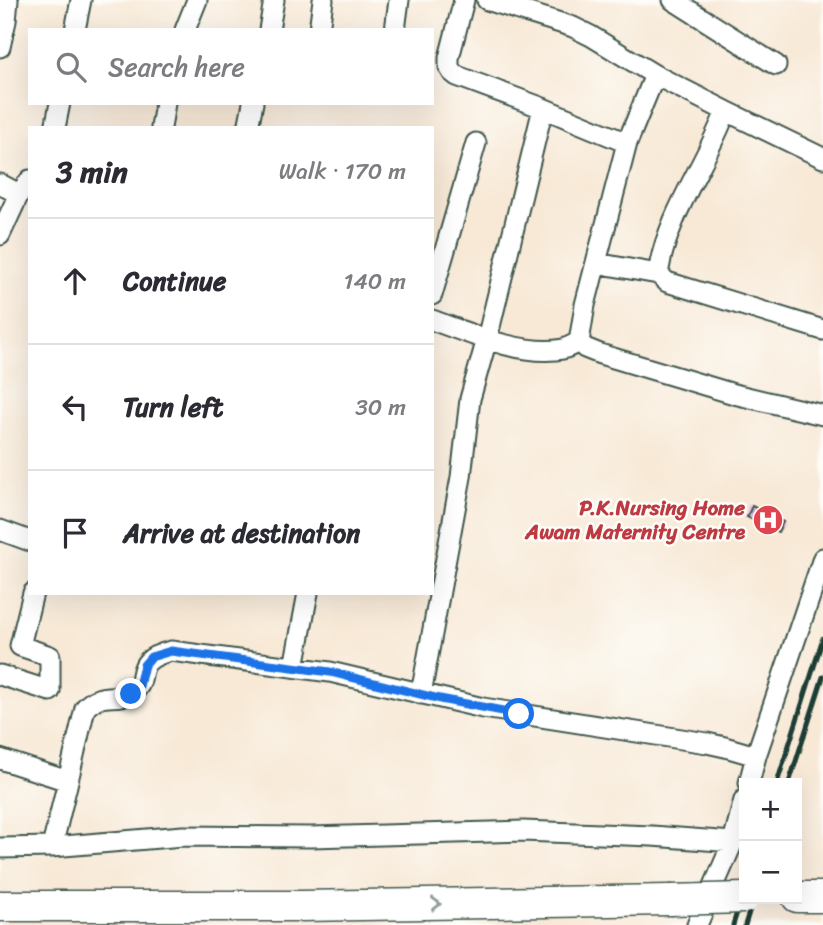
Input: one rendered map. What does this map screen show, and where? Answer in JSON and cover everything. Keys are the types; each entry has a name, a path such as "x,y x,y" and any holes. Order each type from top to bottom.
{"highway":[{"path":"802,897 823,897"},
{"path":"0,906 300,906 739,898"}],"street":[{"path":"0,47 8,0"},
{"path":"75,28 81,0"},
{"path":"187,28 197,0"},
{"path":"269,28 274,0"},
{"path":"319,28 323,0"},
{"path":"395,28 399,0"},
{"path":"464,0 449,58 452,72 627,144"},
{"path":"487,0 573,27 655,75 823,158"},
{"path":"673,0 776,65"},
{"path":"655,75 627,144 580,326 579,342 585,348 600,354 734,394 823,415"},
{"path":"55,126 60,105"},
{"path":"161,126 165,105"},
{"path":"248,126 253,105"},
{"path":"421,695 461,477 470,399 543,108"},
{"path":"657,274 670,229 726,111"},
{"path":"434,288 477,143"},
{"path":"0,184 24,187 0,235"},
{"path":"596,263 657,274 667,282 823,330"},
{"path":"434,321 513,346 564,349 579,342"},
{"path":"0,530 28,540"},
{"path":"750,778 823,558"},
{"path":"0,675 50,691 50,656 20,646 33,595"},
{"path":"294,667 307,595"},
{"path":"52,846 85,708 92,701 131,694 139,686 144,665 151,657 171,651 348,675 483,708 716,745 756,756"},
{"path":"0,759 68,781"},
{"path":"697,925 733,842 739,819"},
{"path":"0,848 183,836 310,837 523,831 733,842"}],"building":[{"path":"752,506 783,522 778,532 747,517"}],"railway":[{"path":"779,778 823,638"},
{"path":"791,778 823,677"},
{"path":"733,925 739,904"},
{"path":"745,925 751,904"}],"place":[{"name":"P.K.Nursing Home Awam Maternity Centre","path":"768,520"}],"route":[{"path":"131,694 139,686 144,665 151,657 171,651 348,675 440,699 519,714"}]}
